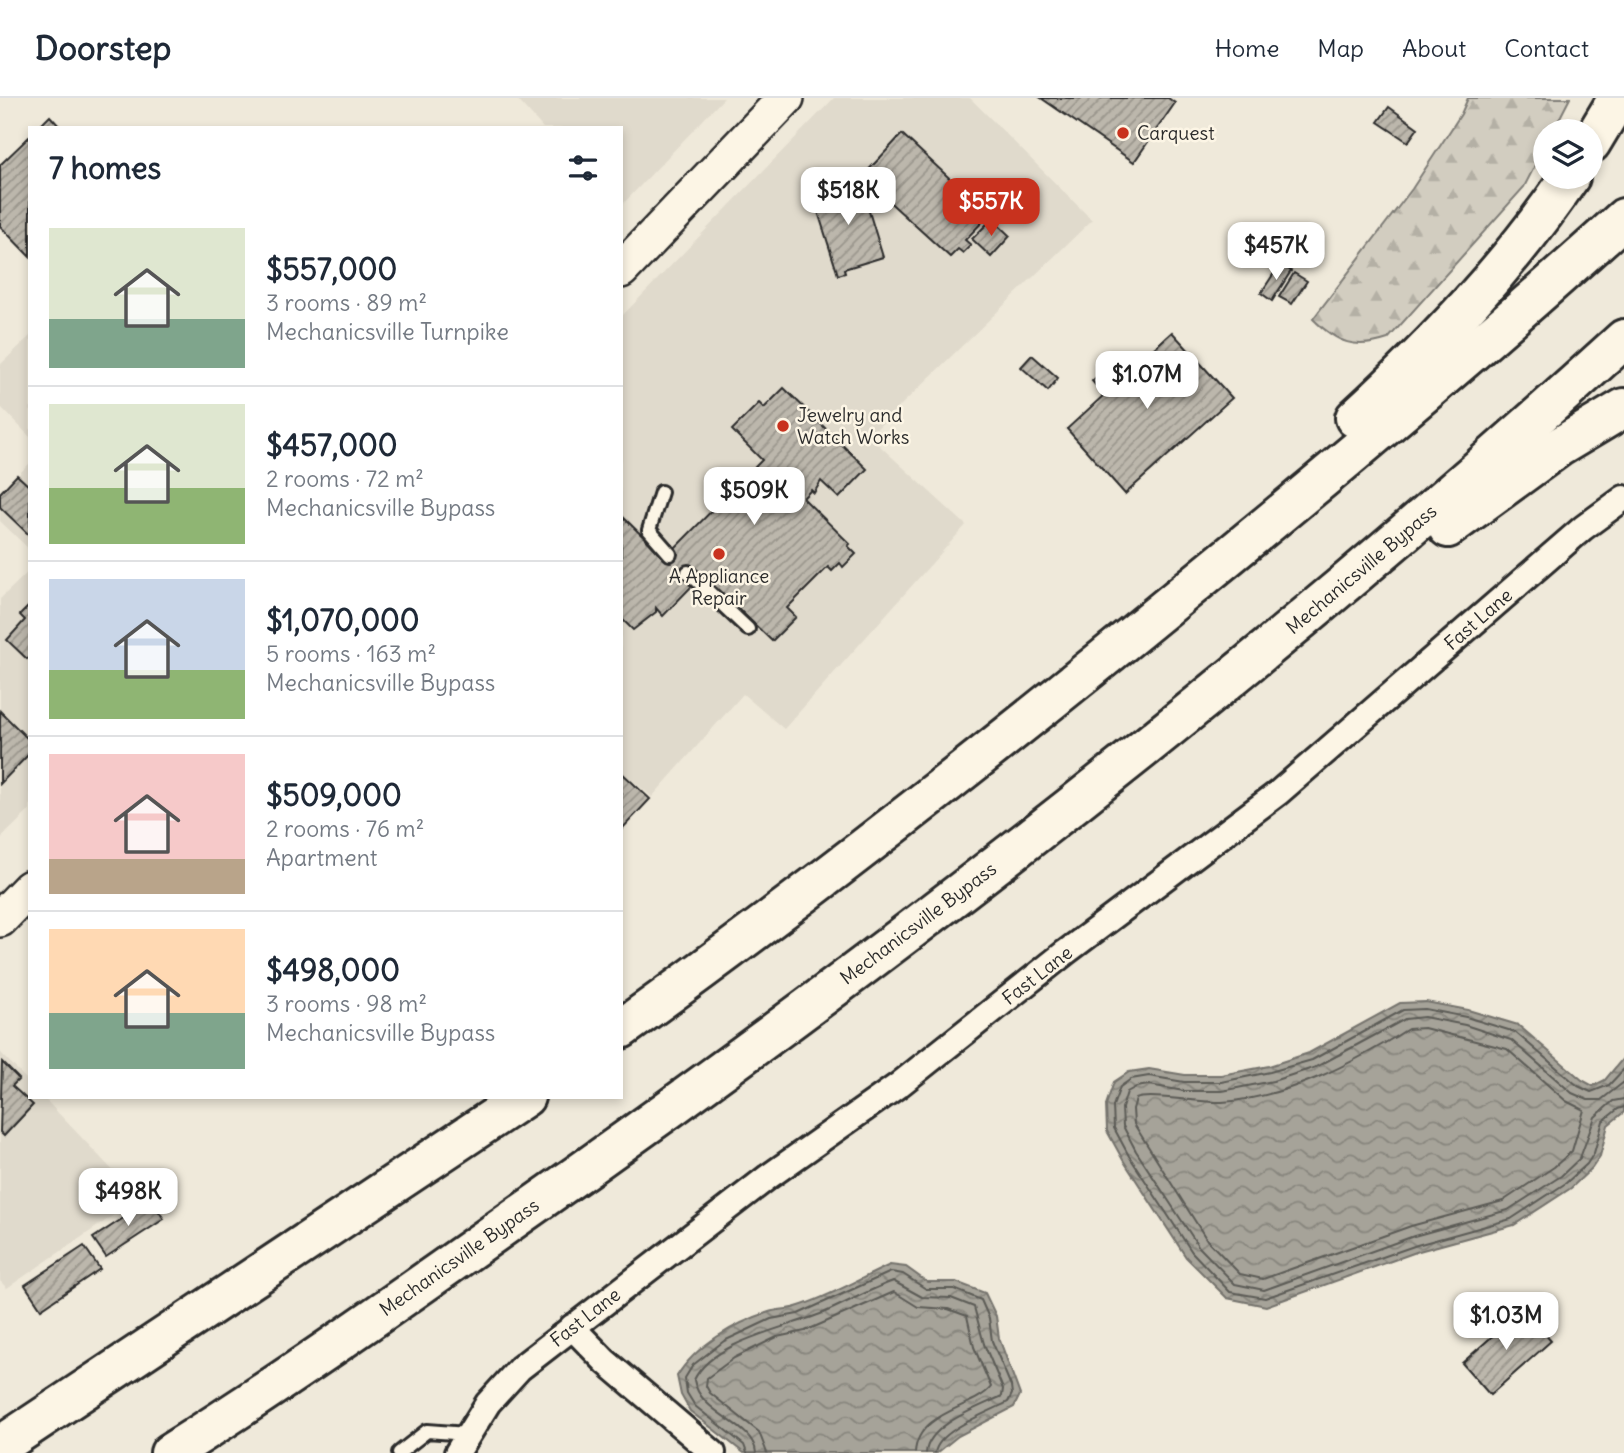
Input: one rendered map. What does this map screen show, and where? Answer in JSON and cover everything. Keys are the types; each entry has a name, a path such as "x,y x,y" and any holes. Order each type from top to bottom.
{"highway":[{"path":"1603,123 1618,98"},
{"path":"1132,636 1449,329 1503,267 1561,189"},
{"path":"623,1028 732,950 945,787 1132,636 1336,468 1624,218"},
{"name":"Mechanicsville Bypass","path":"170,1453 424,1283 701,1087 930,915 1115,770 1494,457 1624,339"},
{"path":"1115,770 1377,586 1472,509 1559,447 1624,408"},
{"path":"0,1446 522,1099"}],"main road":[{"path":"623,268 786,98"},
{"path":"0,919 28,890"}],"street":[{"name":"Fast Lane","path":"462,1443 488,1403 520,1368 768,1177 900,1084 1066,952 1278,793 1583,528 1624,498"},
{"path":"572,1327 606,1362 713,1453"}],"lane":[{"path":"661,492 649,530 670,554"},
{"path":"688,572 748,629"},
{"path":"399,1453 427,1430 462,1443"}],"shaded area":[{"path":"516,98 724,98 623,204 623,126 541,126"},
{"path":"834,98 970,98 1092,220 869,436 966,525 784,729 743,694 652,797 623,773 623,315"},
{"path":"28,338 28,435 0,406 0,365"},
{"path":"28,465 28,548 0,521 0,493"},
{"path":"28,572 28,812 0,839 0,599"},
{"path":"0,1052 28,1081 28,1099 45,1099 139,1198 7,1288 0,1281"}],"green space":[{"path":"1468,98 1570,98 1559,119 1533,119 1533,169 1524,187 1388,339 1356,344 1330,334 1313,319 1412,189 1461,114"}],"water":[{"path":"1426,1002 1468,1010 1518,1025 1582,1080 1593,1086 1605,1080 1624,1057 1624,1112 1608,1125 1600,1156 1592,1168 1571,1188 1514,1225 1419,1251 1266,1306 1227,1298 1186,1257 1107,1131 1106,1105 1114,1082 1129,1072 1149,1069 1185,1075 1221,1075 1269,1066 1309,1053 1400,1003"},
{"path":"890,1265 906,1267 927,1282 956,1282 985,1293 996,1316 999,1338 1020,1395 1014,1407 958,1436 937,1453 744,1453 690,1411 681,1395 677,1376 695,1354 717,1336 769,1312 808,1303"}],"building":[{"name":"Carquest","path":"1041,98 1168,98 1175,103 1134,162"},
{"path":"1389,107 1418,128 1408,142 1378,122"},
{"path":"50,116 59,126 40,126"},
{"path":"902,134 989,215 965,240 971,245 963,253 958,249 950,257 862,177"},
{"path":"28,138 28,255 0,226 0,165"},
{"path":"860,182 883,257 844,269 845,273 838,275 813,196"},
{"path":"992,219 1010,236 991,257 972,239"},
{"path":"1280,264 1291,271 1272,301 1261,293"},
{"path":"1294,273 1307,281 1292,304 1279,297"},
{"path":"1172,332 1232,398 1125,494 1067,429 1104,395 1092,381 1122,354 1133,367"},
{"path":"1032,355 1058,378 1048,391 1021,367"},
{"path":"784,388 867,469 839,498 821,481 814,493 811,490 803,498 850,544 848,546 856,554 843,567 840,563 832,571 828,567 787,608 796,617 772,641 694,567 683,577 692,586 663,616 656,608 656,612 633,630 623,620 623,517 665,558 762,460 732,430 759,403 764,408"},
{"path":"17,475 28,485 28,534 0,507 0,493"},
{"path":"28,607 27,659 7,640 25,620 20,615"},
{"path":"0,711 28,739 28,755 0,784"},
{"path":"623,774 650,799 623,828"},
{"path":"2,1062 19,1079 12,1086 33,1105 4,1136 0,1132"},
{"path":"151,1200 164,1219 106,1257 93,1238"},
{"path":"84,1246 100,1269 41,1309 25,1285"},
{"path":"1523,1309 1551,1341 1490,1395 1462,1363"}],"place":[{"name":"Carquest","path":"1123,133"},
{"name":"Jewelry and Watch Works","path":"783,426"},
{"name":"A Appliance Repair","path":"719,554"}]}
